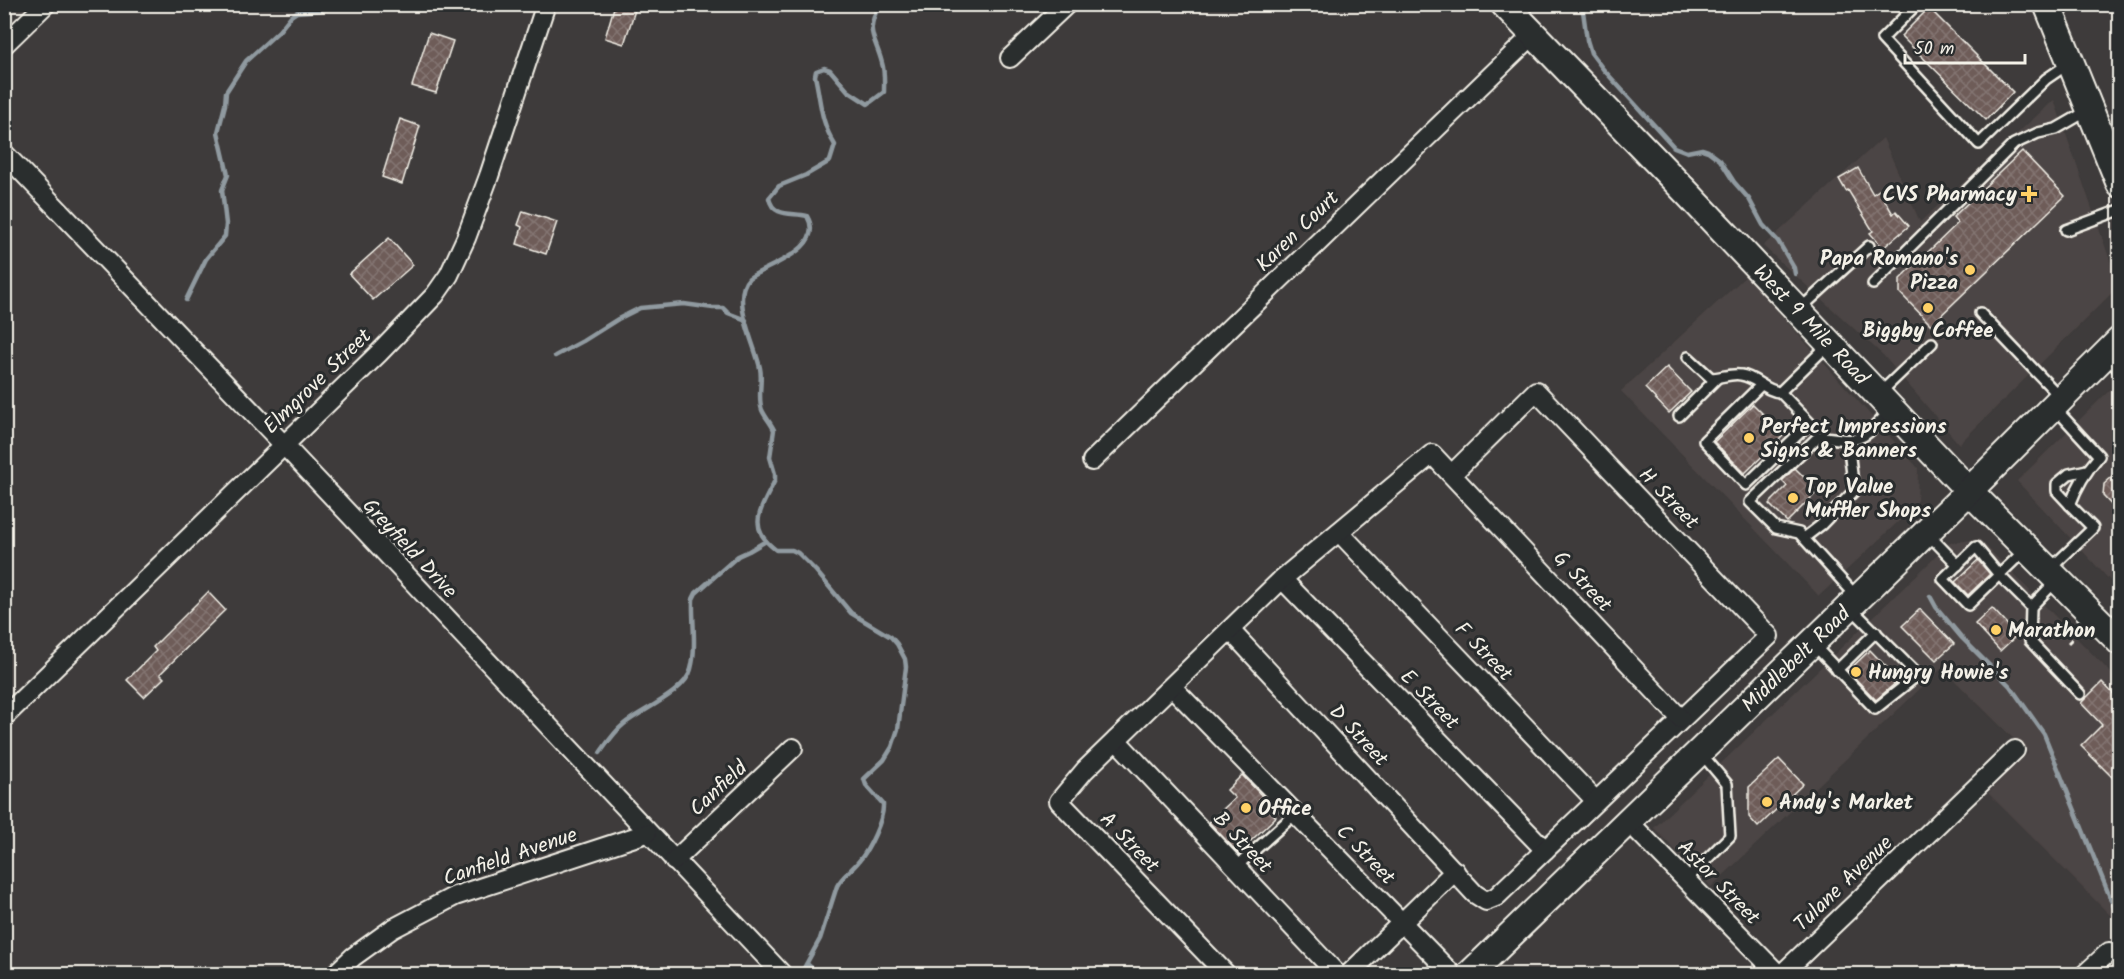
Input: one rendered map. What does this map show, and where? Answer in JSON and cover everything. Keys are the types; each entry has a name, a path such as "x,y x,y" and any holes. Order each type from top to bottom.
{"street":[{"path":"4,45 46,4"},
{"name":"Elmgrove Street","path":"4,717 406,327 435,295 449,275 466,238 546,4"},
{"path":"1010,58 1067,4"},
{"name":"West 9 Mile Road","path":"1504,4 1969,491 2120,642"},
{"path":"2047,4 2118,176"},
{"name":"Karen Court","path":"1092,461 1533,35"},
{"name":"Greyfield Drive","path":"4,153 283,444 782,975"},
{"name":"Middlebelt Road","path":"1470,975 2058,403 2115,356"},
{"name":"H Street","path":"1452,474 1536,391 1768,636 1681,719"},
{"name":"G Street","path":"1339,532 1432,454 1681,719"},
{"path":"1116,740 1282,579 1339,532"},
{"name":"F Street","path":"1339,532 1596,801"},
{"name":"E Street","path":"1282,579 1545,850"},
{"name":"D Street","path":"1230,630 1475,894 1486,901 1496,897 1545,850"},
{"name":"C Street","path":"1172,687 1452,975"},
{"path":"1545,850 1681,719"},
{"name":"B Street","path":"1116,740 1337,975"},
{"name":"A Street","path":"1116,740 1085,770 1059,801 1226,975"},
{"name":"Canfield","path":"674,861 793,748"},
{"name":"Tulane Avenue","path":"1780,975 2015,750"},
{"name":"Astor Street","path":"1628,821 1780,975"},
{"name":"Canfield Avenue","path":"335,975 354,957 392,929 455,896 647,833"},
{"path":"1348,975 1455,871"},
{"path":"2085,975 2109,952"}],"lane":[{"path":"1917,4 1882,39 1979,144 2046,79 2070,63"},
{"path":"1873,284 2014,144 2038,133 2056,129 2089,110"},
{"path":"2066,230 2120,210"},
{"path":"1799,311 1869,246"},
{"path":"1980,313 2058,403 2099,456 2076,488 2070,505"},
{"path":"1811,643 1875,710 1918,675 1876,632 1804,538 1799,533 1776,528 1750,502 1819,436 1848,441 1862,439 1885,402 1932,343"},
{"path":"1780,392 1830,344"},
{"path":"1688,357 1707,375 1717,378 1740,374 1754,379 1772,391 1780,392 1810,423 1746,484 1704,441 1761,385"},
{"path":"1679,416 1717,378"},
{"path":"1804,538 1821,525 1854,490 1848,441"},
{"path":"2080,694 2030,641 2031,607 2053,575 2093,528 2057,491 2058,484 2069,474 2087,470"},
{"path":"1926,532 1958,565"},
{"path":"2026,549 1999,575 1968,605 1943,579 1976,547 1999,575 2031,607"},
{"path":"1837,670 1876,632"},
{"path":"1686,880 1730,836 1727,784 1699,751"},
{"path":"1236,867 1295,814"}],"path":[{"path":"2068,643 2075,636"}],"shaded area":[{"path":"2054,100 2119,286 1959,444 1883,355 1763,246 1883,138 1920,222"},
{"path":"1746,276 1918,468 1917,504 1819,596 1621,391"},
{"path":"2119,381 2119,590 2017,481"},
{"path":"1979,539 2119,681 2119,924 1988,793 2028,753 1942,668 1711,887 1654,828 1950,543"}],"building":[{"path":"615,4 637,4 624,44 605,38"},
{"path":"1929,8 2013,92 1986,120 1901,36"},
{"path":"429,33 453,41 436,93 412,86"},
{"path":"400,119 420,126 402,184 382,177"},
{"path":"2022,151 2065,196 1931,325 1900,293 1900,279 1958,223 1953,217"},
{"path":"1858,168 1873,194 1879,190 1893,214 1896,211 1909,226 1883,248 1870,233 1873,231 1839,179"},
{"path":"523,211 557,222 546,254 517,244 522,227 518,225"},
{"path":"389,238 413,265 373,300 349,274"},
{"path":"1667,367 1691,392 1669,413 1645,388"},
{"name":"Perfect Impressions Signs & Banners","path":"1753,404 1784,435 1745,473 1714,442"},
{"name":"Top Value Muffler Shops","path":"1795,468 1818,491 1787,522 1769,504 1787,486 1782,481"},
{"path":"2120,470 2120,514 2103,496 2104,484"},
{"path":"1978,560 1990,574 1968,595 1955,582"},
{"path":"208,592 225,610 160,674 164,678 144,697 127,680 156,651 153,647"},
{"name":"Marathon","path":"1992,608 2017,635 2000,651 1975,624"},
{"path":"1920,609 1954,644 1936,660 1902,626"},
{"path":"1870,650 1899,680 1876,700 1848,671"},
{"path":"2102,682 2120,701 2120,785 2081,746 2102,725 2081,703"},
{"name":"Andy's Market","path":"1779,759 1803,784 1758,827 1749,817 1749,787"},
{"name":"Office","path":"1242,775 1262,796 1259,799 1276,817 1238,853 1209,822 1235,798 1227,790"}],"waterway":[{"path":"186,300 206,259 225,236 222,190 228,175 218,132 226,92 246,61 279,31 291,16 297,12 327,8 330,4"},
{"path":"804,968 820,939 837,886 863,856 878,826 883,804 866,785 864,779 884,760 892,747 898,729 906,667 905,659 891,637 851,613 798,553 792,550 776,550 761,533 759,525 761,508 775,480 770,457 774,430 763,413 761,405 760,368 746,322 742,297 749,278 793,254 809,238 811,228 807,216 779,211 771,204 769,198 779,186 806,175 830,161 835,145 824,119 815,76 816,71 824,68 830,70 848,91 868,104 884,92 883,66 872,34 875,14 880,4"},
{"path":"1582,4 1591,53 1603,69 1674,147 1687,152 1702,149 1720,160 1734,182 1749,199 1763,225 1778,241 1794,268 1795,274"},
{"path":"555,356 640,308 684,304 723,308 728,313 746,320"},
{"path":"600,753 624,724 672,693 687,677 694,652 693,599 696,593 738,556 766,541"},
{"path":"1930,596 1936,607 1962,638 2010,686 2044,734 2120,922"},
{"path":"807,964 819,974"}],"place":[{"name":"CVS Pharmacy","path":"2029,194"},
{"name":"Papa Romano's Pizza","path":"1970,270"},
{"name":"Biggby Coffee","path":"1928,308"},
{"name":"Perfect Impressions Signs & Banners","path":"1749,438"},
{"name":"Top Value Muffler Shops","path":"1793,498"},
{"name":"Marathon","path":"1996,630"},
{"name":"Hungry Howie's","path":"1856,672"},
{"name":"Andy's Market","path":"1767,802"},
{"name":"Office","path":"1246,808"}]}
